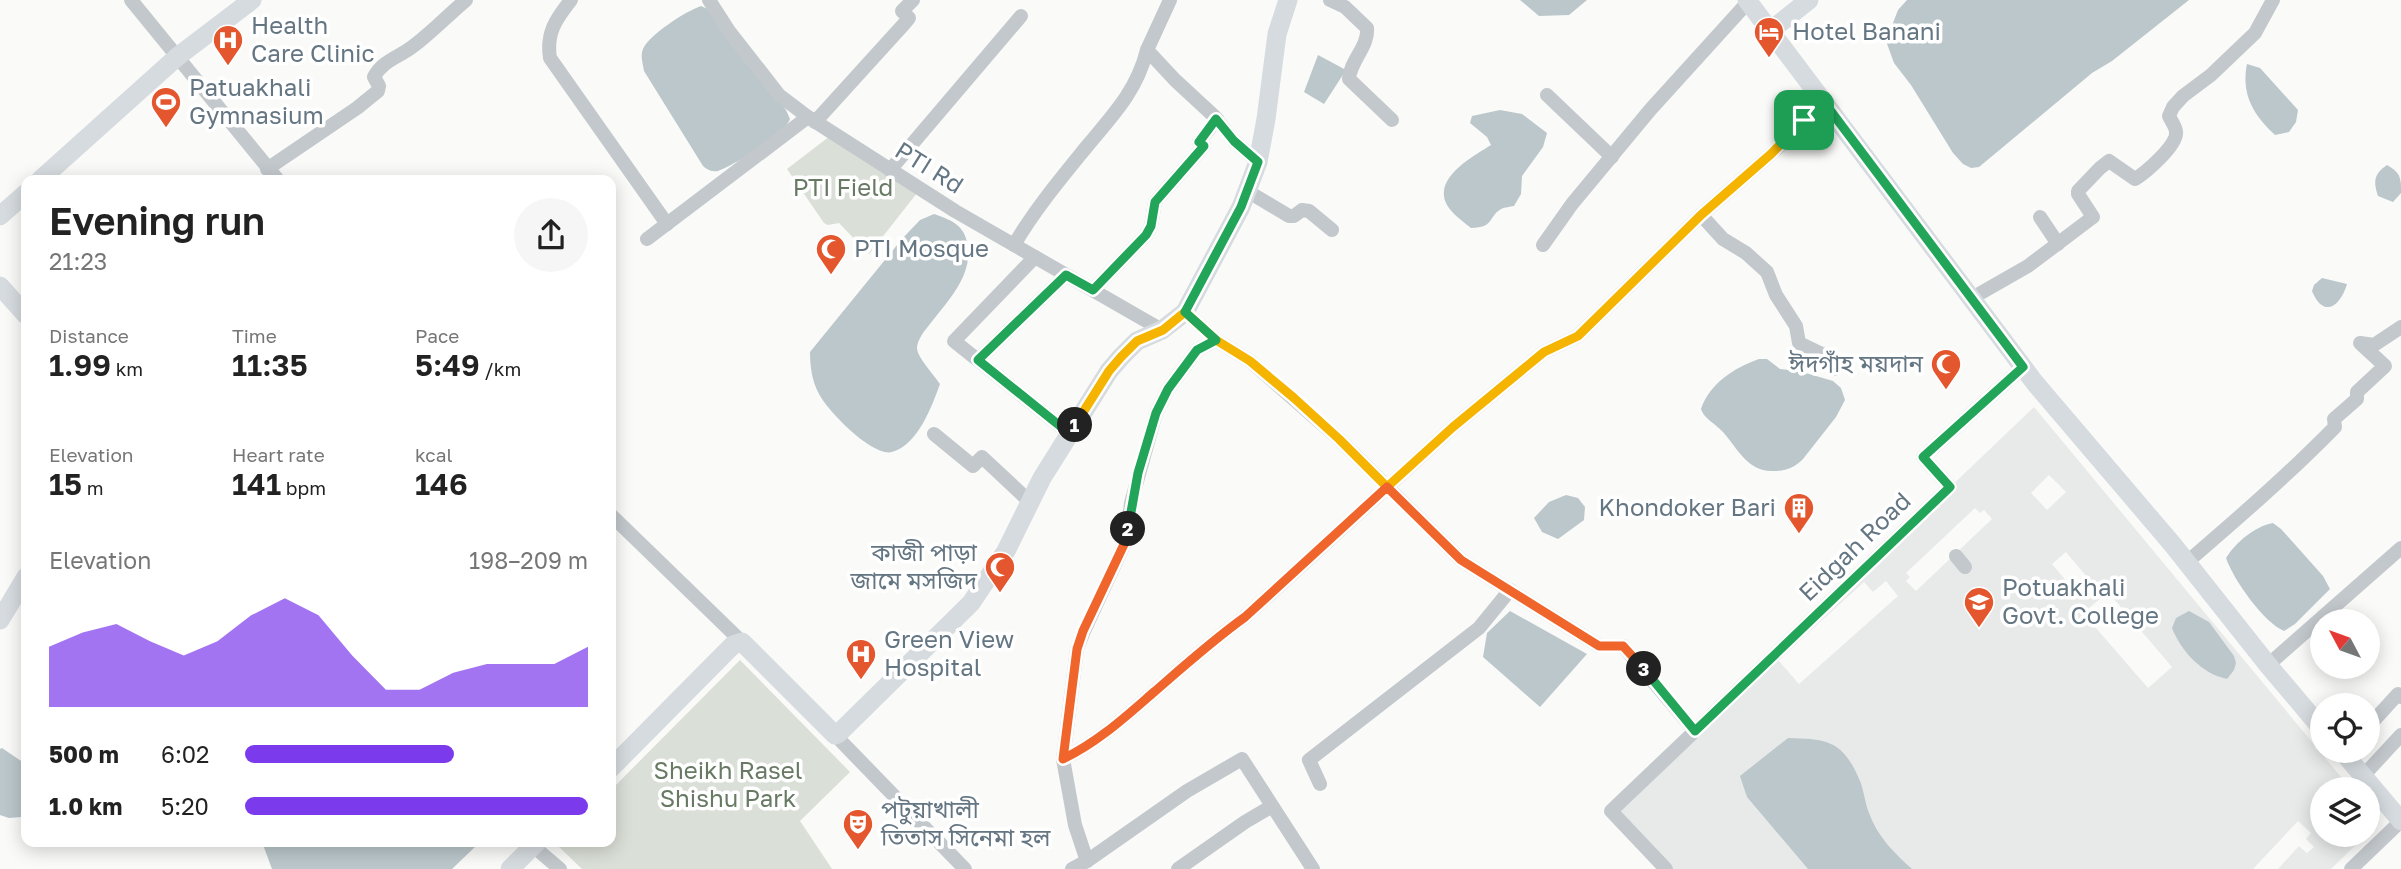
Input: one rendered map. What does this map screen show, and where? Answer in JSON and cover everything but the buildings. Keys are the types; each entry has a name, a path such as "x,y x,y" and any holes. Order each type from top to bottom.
{"street":[{"path":"131,0 273,175"},
{"path":"46,175 177,57 252,0"},
{"path":"267,169 378,91 379,86 374,77 377,72 387,62 411,48 466,0"},
{"path":"571,0 550,29 550,58 667,224"},
{"name":"PTI Rd","path":"709,0 729,31 779,95 812,120 1014,245 1163,330"},
{"path":"647,239 812,120 904,24 909,18 902,11 913,0"},
{"path":"1014,245 1056,185 1131,91 1141,73 1147,50 1170,0"},
{"path":"835,735 971,603 1006,551 1029,501 1109,371 1137,341 1163,330 1185,312 1241,207 1258,162 1277,34 1288,0"},
{"path":"1329,0 1345,7 1367,28 1367,35 1349,71 1349,79 1392,120"},
{"path":"1770,32 1809,0"},
{"path":"1972,299 2028,266 2093,217 2078,194 2086,182 2109,162 2135,179 2147,172 2176,138 2177,130 2169,116 2173,107 2255,33 2273,0"},
{"path":"1543,245 1572,204 1650,110 1747,1 2023,367 2310,715"},
{"path":"890,170 1021,16"},
{"path":"1147,50 1216,119 1234,141 1258,162"},
{"path":"1547,95 1612,157"},
{"path":"1063,759 1088,747 1111,730 1221,634 1245,617 1453,427 1544,352 1578,336 1701,215 1771,154 1824,102"},
{"path":"1093,290 1146,235 1151,226 1155,202 1204,146 1199,142 1216,119"},
{"path":"1247,191 1289,216 1305,210 1332,230"},
{"path":"2,210 21,196"},
{"path":"1701,215 1723,239 1746,253 1767,272 1776,295 1796,326 1799,343 1822,354 1835,369"},
{"path":"2040,217 2058,244"},
{"path":"1035,257 954,341 1070,434"},
{"path":"978,360 1066,275"},
{"path":"0,286 21,309"},
{"path":"1185,312 1216,340 1250,361 1285,390 1339,439 1461,560 1599,646 1623,646 1658,685 1695,731 1611,811 1666,869"},
{"path":"2186,563 2315,447 2335,427 2334,419 2357,399 2357,392 2385,366 2360,343 2374,345 2401,327"},
{"path":"1087,861 1075,825 1063,759 1077,649 1127,538 1133,493 1156,413 1168,389 1197,350 1216,340"},
{"name":"Eidgah Road","path":"1695,731 1950,487 1923,457 2023,367"},
{"path":"934,435 973,466 982,457 1029,501"},
{"path":"616,519 835,735 965,869"},
{"path":"2268,665 2401,548"},
{"path":"0,620 21,586"},
{"path":"1320,784 1309,760 1479,628 1510,590"},
{"path":"616,763 733,645 741,642"},
{"path":"2380,713 2398,694 2401,697"},
{"path":"2363,776 2401,735"},
{"path":"1072,869 1187,791 1242,759 1313,869"},
{"path":"2351,869 2401,821 2353,763"},
{"path":"1178,869 1272,806"},
{"path":"510,869 529,847"},
{"path":"537,847 560,869"}],"shaded area":[{"path":"1520,0 1587,0 1569,15 1539,16"},
{"path":"1907,0 2189,0 2112,61 2092,73 1979,167 1971,168 1953,153 1911,85 1894,63 1886,41 1898,10"},
{"path":"701,6 712,11 790,119 779,132 758,148 735,163 716,171 703,166 644,71 642,57 643,49 652,37 678,18"},
{"path":"1318,55 1346,70 1324,104 1304,92"},
{"path":"2247,64 2260,68 2298,110 2296,122 2289,132 2275,135 2255,112 2247,94"},
{"path":"1500,110 1522,114 1547,133 1543,147 1522,176 1521,194 1514,206 1501,209 1484,226 1471,228 1447,205 1445,186 1457,169 1491,145 1487,137 1470,123 1472,116"},
{"path":"2387,165 2398,173 2400,180 2401,193 2393,202 2378,196 2375,186 2377,175"},
{"path":"934,214 953,222 965,235 968,249 966,270 956,290 917,345 920,356 940,384 933,403 923,424 909,442 892,452 883,452 851,431 824,402 813,379 810,352 902,239 920,220"},
{"path":"2322,278 2347,284 2341,298 2332,306 2322,305 2312,291"},
{"path":"1759,359 1767,359 1780,369 1799,371 1833,381 1841,388 1845,400 1836,417 1803,459 1786,470 1764,470 1750,464 1701,409 1710,391 1717,384 1741,367"},
{"name":"Potuakhali Govt. College","path":"2034,407 2310,740 2310,763 2329,763 2341,777 2310,777 2310,832 2298,821 2253,869 1667,869 1611,811","holes":["2049,475 2066,492 2047,510 2031,493","1975,508 1980,513 1984,510 1992,519 1916,591 1906,581 1910,577 1906,573","2066,552 2092,583 2078,595 2052,564","1886,581 1898,596 1799,684 1778,660 1864,582 1873,592","2108,592 2172,667 2148,688 2083,613"]},
{"path":"1566,495 1578,498 1585,507 1584,520 1558,539 1542,532 1534,518 1549,502"},
{"path":"2273,523 2281,529 2323,576 2330,589 2295,624 2284,631 2267,619 2250,599 2226,558 2246,536"},
{"path":"1510,611 1587,654 1540,707 1483,657 1487,633"},
{"path":"2189,611 2209,622 2234,656 2234,670 2227,679 2201,667 2176,637 2172,628 2176,618"},
{"path":"1788,738 1824,741 1841,750 1860,781 1872,821 1881,837 1912,869 1808,869 1747,797 1740,776"},
{"path":"0,749 21,761 21,817 9,818 0,815"},
{"name":"Potuakhali Govt. College","path":"2299,846 2307,853 2314,847 2354,847 2331,869 2278,869"},
{"path":"264,847 475,847 452,869 272,869"}],"green space":[{"name":"PTI Field","path":"830,136 917,193 869,254 839,223 824,223 787,169"},
{"name":"Sheikh Rasel Shishu Park","path":"740,660 850,772 800,821 832,869 582,869 559,847 616,847 616,785"}],"place":[{"name":"Hotel Banani","path":"1769,59"},
{"name":"Health Care Clinic","path":"228,67"},
{"name":"Patuakhali Gymnasium","path":"166,129"},
{"name":"PTI Mosque","path":"831,276"},
{"name":"ঈদগাঁহ ময়দান","path":"1946,391"},
{"name":"Khondoker Bari","path":"1799,535"},
{"name":"কাজী পাড়া জামে মসজিদ","path":"1000,594"},
{"name":"Potuakhali Govt. College","path":"1979,629"},
{"name":"Green View Hospital","path":"861,681"},
{"name":"পটুয়াখালী তিতাস সিনেমা হল","path":"858,851"}],"route":[{"path":"1804,120 1771,154 1701,215 1578,336 1544,352 1453,427 1387,487 1294,398 1250,361 1216,340 1185,312 1163,330 1137,341 1121,357 1109,371 1070,434 978,360 1066,275 1093,290 1146,235 1151,226 1155,202 1204,146 1199,142 1216,119 1234,141 1258,162 1241,207 1185,312 1216,340 1197,350 1181,369 1156,413 1131,503 1127,538 1077,649 1063,759 1088,747 1111,730 1221,634 1245,617 1387,487 1461,560 1599,646 1623,646 1695,731 1950,487 1923,457 2023,367 1824,102 1804,120"}]}
